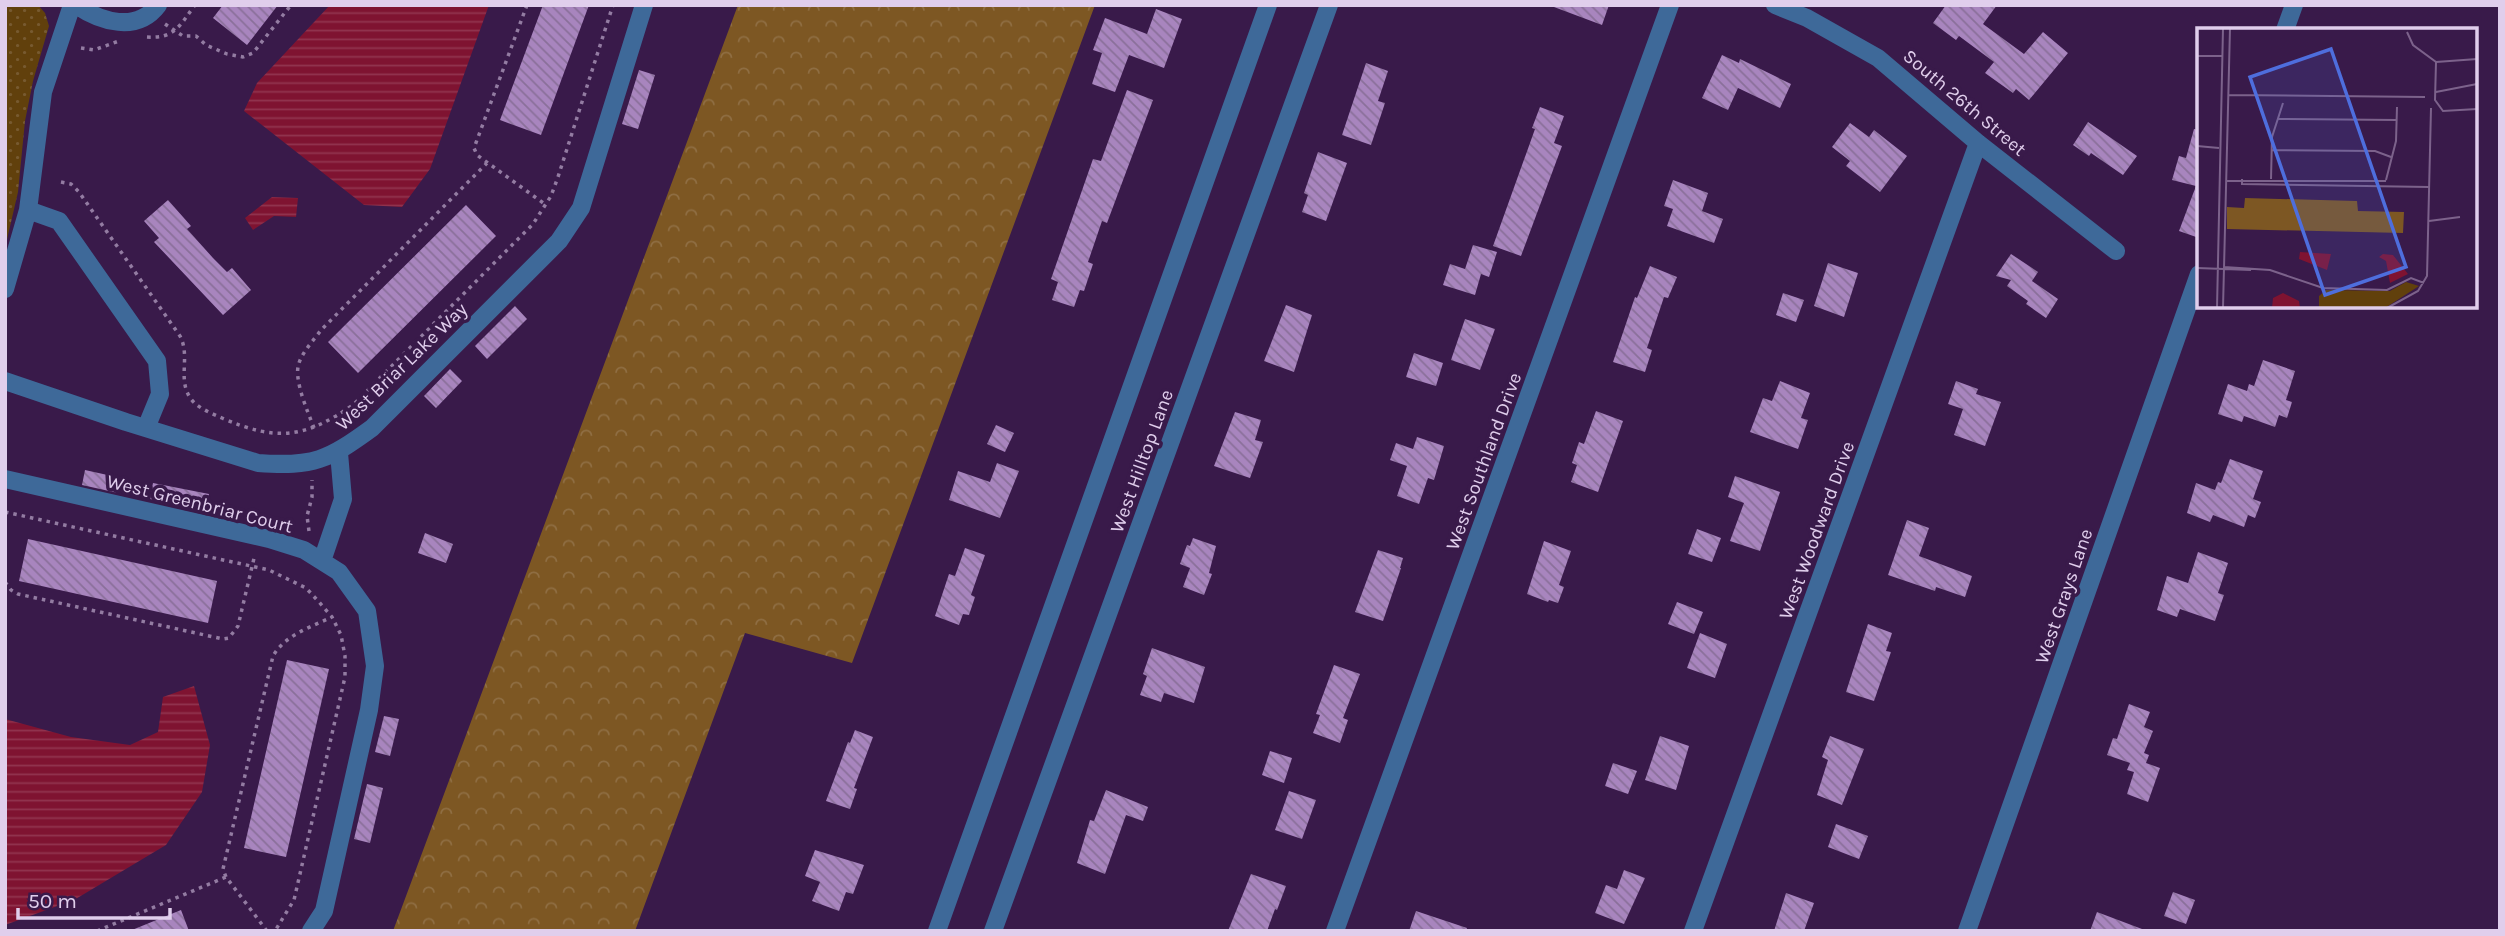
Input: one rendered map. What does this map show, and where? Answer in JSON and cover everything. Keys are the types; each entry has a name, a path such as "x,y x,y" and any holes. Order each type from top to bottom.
{"street":[{"path":"5,289 27,210 43,92 74,5 109,22 130,22 155,10"},
{"name":"West Briar Lake Way","path":"5,380 258,463 313,463 339,453 372,428 559,241 581,208 644,5"},
{"name":"West Hilltop Lane","path":"937,931 1268,5"},
{"name":"West Hilltop Lane","path":"993,931 1329,5"},
{"name":"West Southland Drive","path":"1335,931 1670,5"},
{"name":"South 26th Street","path":"1775,5 1807,18 1878,58 1978,143 2116,251"},
{"path":"2286,28 2294,5"},
{"name":"West Woodward Drive","path":"1693,931 1978,143"},
{"path":"27,210 59,221 157,361 160,394 146,428"},
{"name":"West Grays Lane","path":"1967,931 2197,280"},
{"path":"322,561 342,499 339,453"},
{"name":"West Greenbriar Court","path":"5,479 259,536 304,550 339,572 367,611 375,666 369,710 324,911 311,931"}],"path":[{"path":"155,10 183,36 196,36 206,45 243,57 253,53 291,5"},
{"path":"527,5 474,153 546,205"},
{"path":"61,182 71,184 79,192 180,336 186,348 184,369 187,392 196,405 247,429 266,433 311,429 353,405 533,224 546,205 558,177 613,5"},
{"path":"311,439 300,387 299,362 321,330 487,163"},
{"path":"308,538 311,475"},
{"path":"5,512 252,567 291,579 306,588 332,617 341,635 345,677 294,900 275,931"},
{"path":"5,582 18,594 223,639 229,638 238,626 259,536"},
{"path":"291,579 295,570"},
{"path":"267,931 226,877 223,869 273,656 293,635 332,617"},
{"path":"97,931 226,877"}],"green space":[{"path":"738,5 1095,5 852,663 745,633 635,931 393,931"}],"shaded area":[{"path":"5,5 38,5 45,13 49,26 25,121 18,192 5,248"},
{"path":"330,5 489,5 430,169 402,207 364,205 244,111 257,83"},
{"path":"272,197 298,198 296,217 274,216 253,230 245,218"},
{"path":"194,686 210,745 202,792 166,845 74,900 5,925 5,719 71,737 130,745 158,732 163,697"}],"building":[{"path":"223,5 278,5 247,45 213,18"},
{"path":"543,5 589,5 541,135 500,120"},
{"path":"1554,5 1609,5 1602,25"},
{"path":"1946,5 1997,5 1983,24 2024,54 2043,32 2068,53 2029,100 2016,89 2013,93 1985,73 1994,62 1959,36 1956,40 1933,23"},
{"path":"1156,9 1182,19 1164,68 1129,55 1115,92 1092,84 1102,53 1093,50 1105,18 1147,34"},
{"path":"1722,55 1739,63 1740,59 1791,84 1780,108 1738,88 1728,110 1702,98"},
{"path":"1366,63 1388,71 1378,101 1385,103 1371,145 1342,135"},
{"path":"639,70 655,75 638,129 622,124"},
{"path":"1127,90 1153,100 1107,223 1102,221 1088,262 1093,264 1084,291 1080,290 1074,307 1052,300 1058,282 1051,279 1093,159 1101,161"},
{"path":"1540,107 1564,116 1554,143 1562,146 1521,256 1493,246 1535,129 1532,128"},
{"path":"2088,122 2137,156 2123,175 2091,153 2089,156 2073,145"},
{"path":"1850,123 1869,137 1874,130 1907,156 1880,192 1846,166 1850,161 1832,147"},
{"path":"2194,129 2197,130 2197,237 2179,231 2196,186 2172,180 2179,156 2186,158"},
{"path":"1318,152 1347,163 1326,221 1302,212 1308,195 1304,193"},
{"path":"1673,180 1708,193 1702,211 1723,219 1714,243 1667,226 1673,209 1664,206"},
{"path":"168,200 191,226 187,229 213,258 227,272 232,268 251,290 223,315 154,242 159,238 144,221"},
{"path":"466,205 496,236 358,373 328,342"},
{"path":"1473,245 1497,252 1489,277 1481,274 1475,295 1443,285 1450,264 1465,269"},
{"path":"2011,254 2038,272 2032,281 2058,299 2046,318 2007,286 2011,280 1996,276"},
{"path":"1828,263 1858,273 1844,317 1814,306"},
{"path":"1650,266 1677,277 1668,298 1664,297 1647,348 1652,350 1645,372 1613,362 1635,297 1637,298"},
{"path":"1783,293 1804,300 1796,322 1776,315"},
{"path":"1286,305 1312,315 1294,372 1264,361"},
{"path":"515,306 527,319 487,359 475,346"},
{"path":"1465,319 1495,329 1480,370 1451,360"},
{"path":"1414,353 1443,363 1436,386 1406,377"},
{"path":"2263,360 2295,371 2286,400 2292,402 2287,418 2279,415 2275,427 2244,416 2242,422 2218,414 2228,384 2247,391 2249,384 2254,386"},
{"path":"450,369 462,381 436,408 424,396"},
{"path":"1780,381 1810,393 1801,418 1808,420 1798,449 1750,432 1763,398 1772,401"},
{"path":"1956,381 1978,389 1976,394 2001,402 1985,446 1954,435 1963,409 1948,404"},
{"path":"1596,411 1623,421 1598,492 1571,482 1577,465 1572,463 1579,442 1584,444"},
{"path":"1235,412 1261,420 1255,440 1263,442 1250,478 1214,466"},
{"path":"996,425 1014,433 1005,452 987,444"},
{"path":"1417,437 1444,446 1434,480 1428,478 1419,504 1397,496 1407,466 1390,460 1396,443 1413,449"},
{"path":"2230,459 2263,471 2253,499 2261,502 2255,518 2248,515 2244,527 2213,515 2210,522 2187,513 2196,483 2215,490 2218,482 2221,483"},
{"path":"997,463 1019,471 1000,518 949,500 958,471 990,482"},
{"path":"85,470 121,478 118,493 82,485"},
{"path":"1735,476 1780,492 1760,551 1730,541 1744,503 1728,497"},
{"path":"153,483 209,494 206,510 150,499"},
{"path":"1907,520 1929,528 1919,556 1972,576 1965,597 1936,587 1935,591 1888,575"},
{"path":"1697,529 1721,538 1712,562 1688,554"},
{"path":"425,533 453,544 446,563 418,553"},
{"path":"1193,538 1216,546 1209,573 1212,574 1204,595 1183,587 1190,568 1180,564 1187,545 1190,546"},
{"path":"28,539 217,581 208,623 19,581"},
{"path":"1544,541 1571,551 1559,585 1564,587 1558,603 1527,594"},
{"path":"965,548 985,555 971,595 975,597 969,615 963,614 959,625 935,616 949,574 955,576"},
{"path":"1378,550 1403,558 1383,621 1355,612"},
{"path":"2198,552 2228,563 2218,593 2224,595 2215,621 2180,609 2177,617 2157,610 2167,576 2188,583"},
{"path":"1677,602 1703,612 1694,634 1668,624"},
{"path":"1868,624 1892,633 1886,651 1891,652 1874,701 1846,692"},
{"path":"1700,633 1727,644 1715,678 1687,668"},
{"path":"1152,648 1205,667 1194,703 1164,693 1161,702 1140,695 1147,676 1143,674"},
{"path":"287,660 329,669 286,857 244,848"},
{"path":"1334,665 1360,674 1343,718 1348,720 1340,743 1313,733 1320,715 1316,714"},
{"path":"2129,704 2150,712 2144,727 2153,731 2144,753 2149,755 2146,763 2160,768 2148,802 2127,794 2134,772 2127,770 2130,763 2107,755 2113,738 2117,739"},
{"path":"384,716 399,719 390,756 375,752"},
{"path":"855,730 873,737 854,788 857,789 850,809 826,801"},
{"path":"1660,736 1689,746 1676,790 1645,780"},
{"path":"1830,736 1864,749 1842,805 1817,795 1828,760 1822,757"},
{"path":"1270,751 1292,758 1284,783 1262,775"},
{"path":"1613,763 1637,771 1628,794 1605,786"},
{"path":"367,784 383,788 370,843 354,839"},
{"path":"1106,790 1148,807 1143,821 1126,815 1105,874 1077,863 1090,820 1094,821"},
{"path":"1289,791 1316,800 1302,839 1275,830"},
{"path":"1836,824 1868,836 1859,859 1828,847"},
{"path":"815,850 864,865 853,894 846,892 839,911 812,901 820,882 805,876"},
{"path":"1624,870 1645,878 1624,924 1595,913 1606,885 1617,889"},
{"path":"1251,874 1286,886 1277,910 1275,909 1267,931 1228,931"},
{"path":"2173,892 2195,900 2186,924 2164,916"},
{"path":"1786,893 1814,903 1804,931 1774,931"},
{"path":"181,910 189,931 132,931 132,930"},
{"path":"1416,911 1467,928 1466,931 1409,931"},
{"path":"2097,912 2142,929 2142,931 2090,931"}]}
